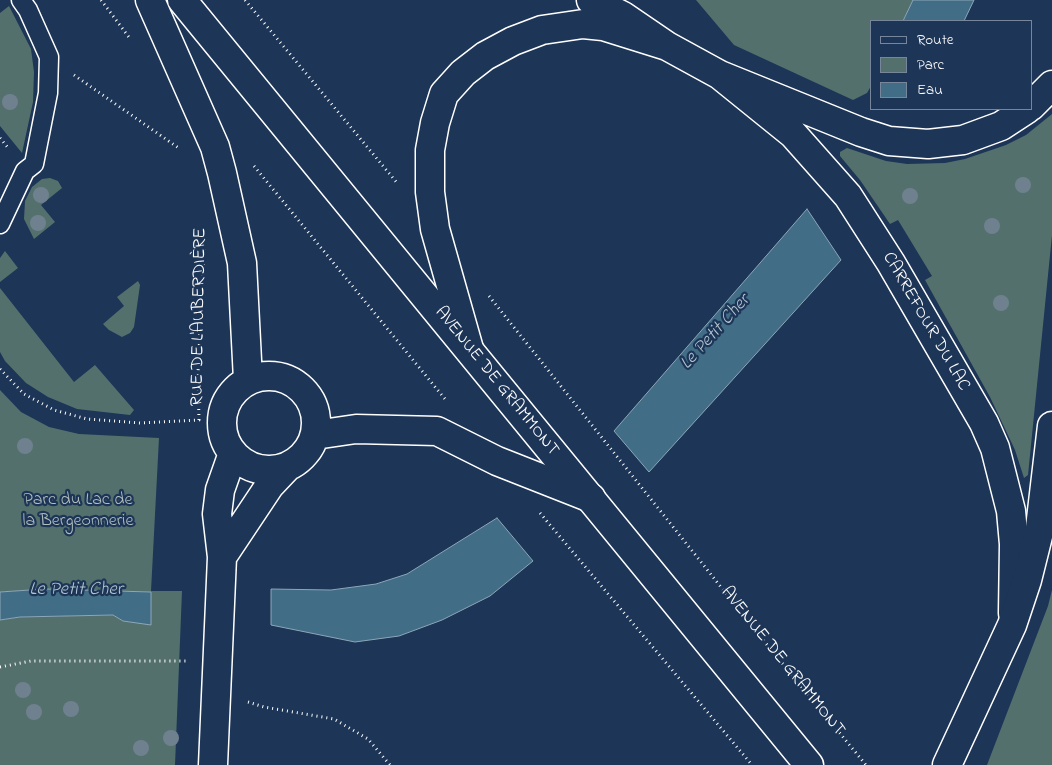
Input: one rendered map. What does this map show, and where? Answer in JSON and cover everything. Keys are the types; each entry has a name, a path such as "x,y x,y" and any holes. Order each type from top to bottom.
{"street":[{"name":"RUE DE L'AUBERDIÈRE","path":"150,0 217,156 242,263 248,380"},
{"name":"AVENUE DE GRAMMONT","path":"182,0 809,765"},
{"name":"CARREFOUR DU LAC","path":"592,0 623,16 667,46 720,75 860,132 896,142 928,144 963,140 1000,126 1025,110"},
{"name":"CARREFOUR DU LAC","path":"469,349 435,229 430,192 430,150 435,123 444,94 463,73 484,56 513,41 542,30 583,24 604,26 667,46"},
{"name":"CARREFOUR DU LAC","path":"720,75 793,134 848,196 891,263 984,423 995,448 1011,511 1014,544 1012,625"},
{"path":"1032,105 1052,85"},
{"path":"261,376 277,376 292,381 304,390 313,404 317,420 315,435 310,448 300,459 288,466 274,470 258,468 245,462 233,453 225,439 222,424 224,409 238,388 248,380 261,376"},
{"path":"947,765 1012,625 1040,528 1052,426"},
{"path":"315,435 356,429 437,431 497,461 591,498"},
{"path":"213,765 222,557 217,514 220,490 233,453"},
{"path":"222,557 270,485 288,466"}],"lane":[{"path":"0,224 25,171 34,164 45,117 49,57 28,10 21,0"}],"path":[{"path":"245,0 404,191"},
{"path":"49,57 180,150"},
{"name":"RUE DE L'AUBERDIÈRE","path":"0,369 24,394 54,410 87,419 140,423 199,420 198,373 205,239"},
{"name":"AVENUE DE GRAMMONT","path":"485,290 768,646 866,765"},
{"path":"0,667 31,661 190,661"},
{"path":"216,691 264,707 334,718 368,739 390,765"}],"green space":[{"path":"696,0 913,0 903,20 870,20 870,88 867,93 853,100 734,45"},
{"path":"9,6 31,49 34,72 33,102 22,153 0,126 0,13"},
{"path":"1052,114 1052,235 1028,475 1024,478 1015,450 990,397 925,280 932,276 898,220 890,224 860,180 840,156 840,152 847,148 886,161 907,164 945,163 965,159 1006,145 1026,135"},
{"path":"50,178 58,181 62,188 41,205 55,222 34,239 24,219 25,201 32,187 42,179"},
{"path":"5,251 18,268 0,282 0,258"},
{"path":"138,281 140,285 134,327 130,333 122,337 109,330 103,324 124,306 117,297"},
{"path":"0,288 74,382 95,365 134,410 130,415 77,409 48,397 26,383 5,361 0,352"},
{"name":"Parc du Lac de la Bergeonnerie","path":"0,390 21,412 49,427 79,434 159,438 151,591 182,591 175,765 0,765 0,620 20,617 113,615 123,621 151,624 151,592 45,589 0,592"},
{"path":"1052,590 1052,765 987,765 1048,606"}],"water":[{"path":"913,0 974,0 964,20 903,20"},
{"path":"807,209 841,260 649,472 614,431"},
{"path":"497,518 533,561 490,596 442,620 399,636 355,642 271,625 271,589 331,590 376,584 407,574"},
{"name":"Le Petit Cher","path":"45,589 151,592 151,625 123,621 113,615 20,617 0,620 0,592"}]}
